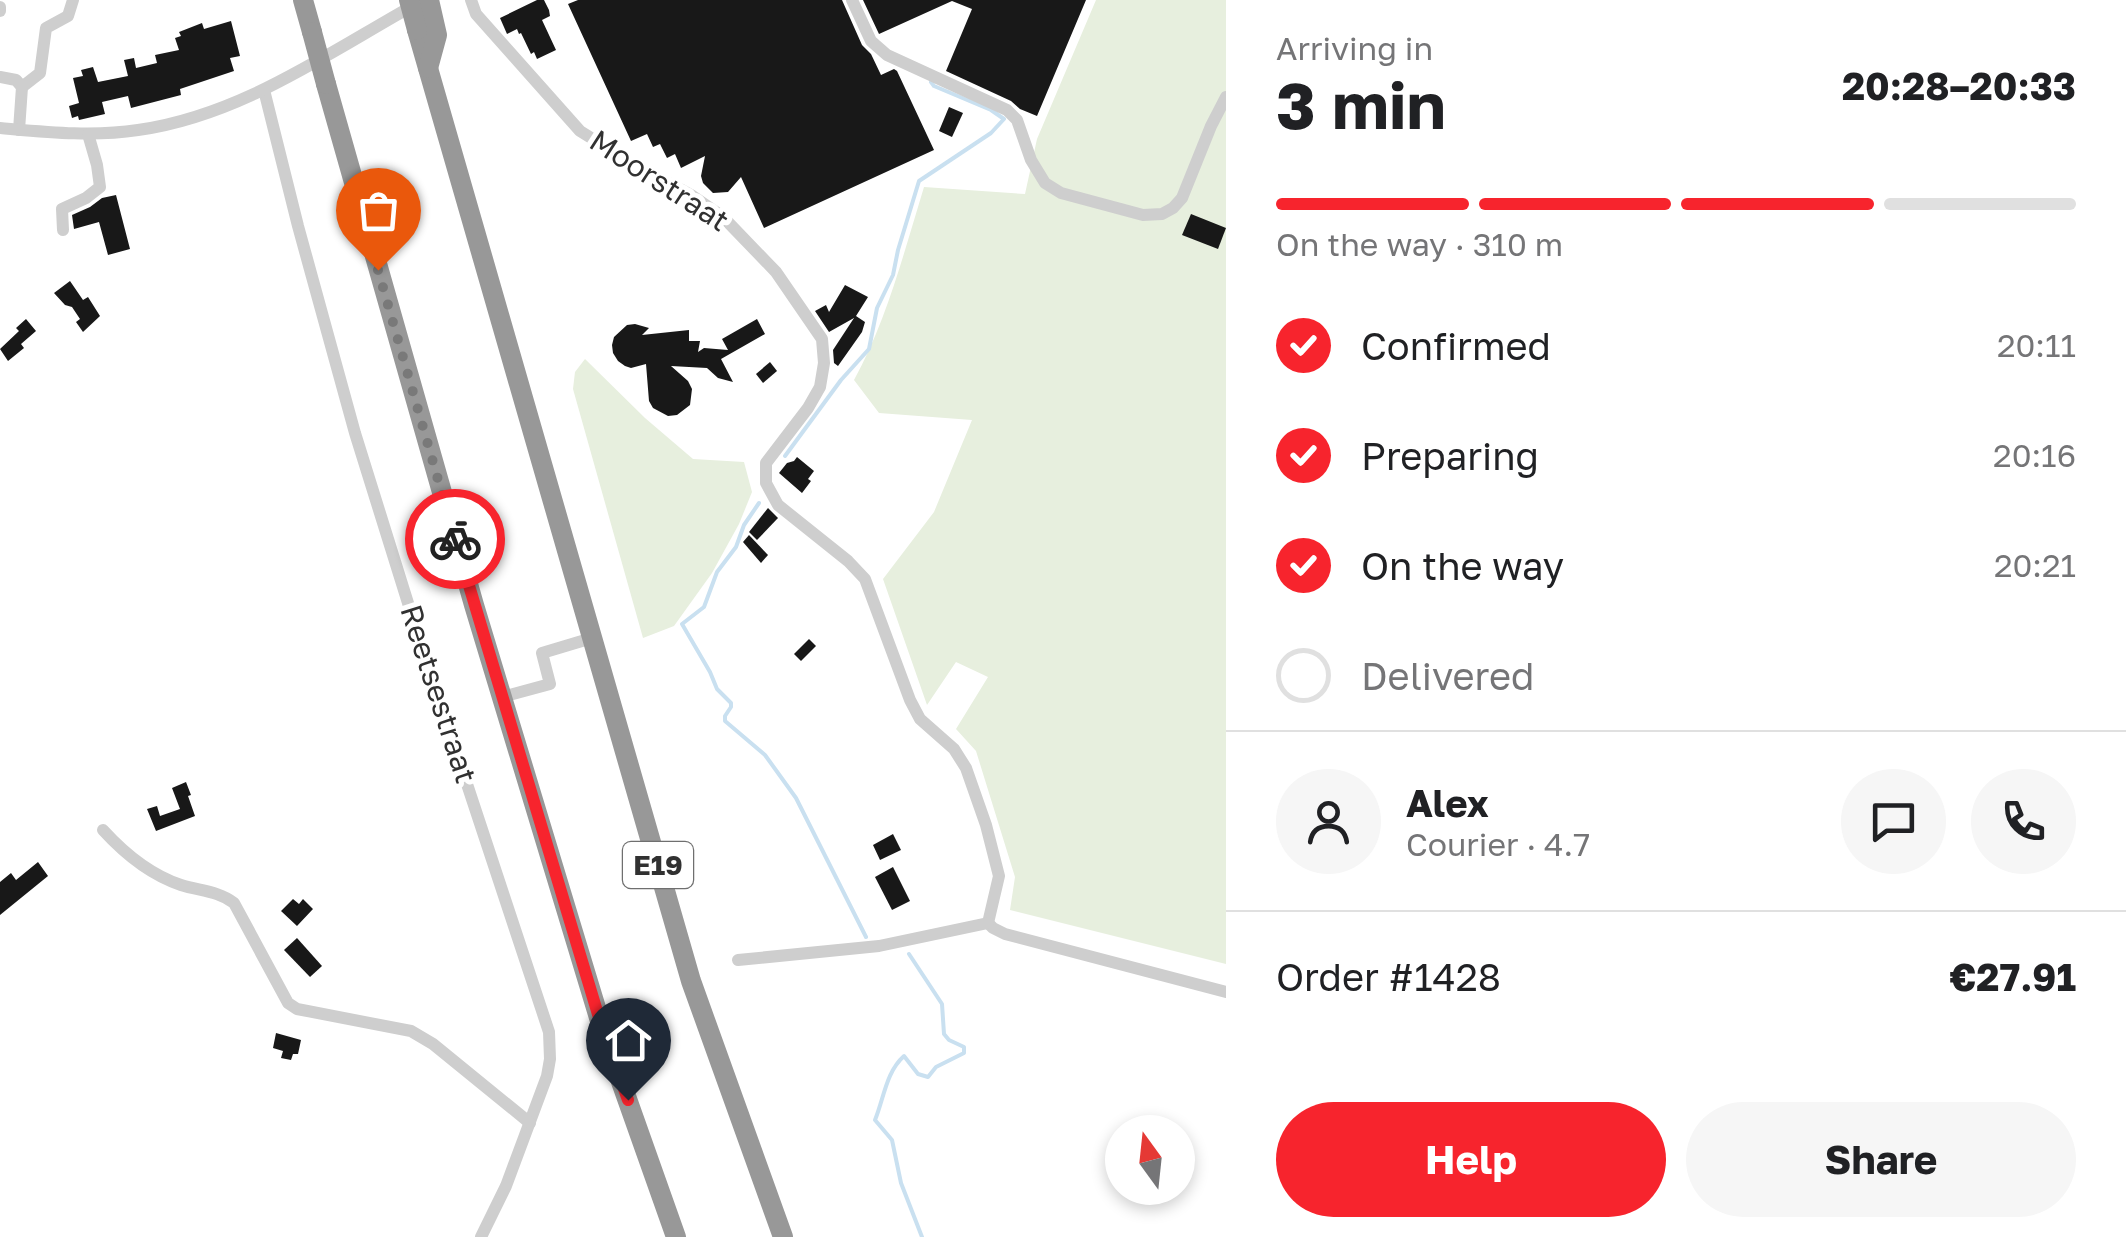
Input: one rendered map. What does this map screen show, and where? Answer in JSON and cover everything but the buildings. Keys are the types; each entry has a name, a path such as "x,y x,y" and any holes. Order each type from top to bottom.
{"highway":[{"path":"303,0 502,698 603,1031 676,1237"},
{"name":"E19","path":"409,0 426,12 428,70 691,981 783,1237"}],"street":[{"path":"22,88 40,72 46,28 68,16 74,0"},
{"name":"Moorstraat","path":"471,0 476,14 580,131 723,217 776,272 822,339 820,387 766,463 766,483 778,505 865,579 920,719 954,749 966,768 999,876 988,923"},
{"path":"852,0 870,42 887,55 1007,110 1017,120 1031,160 1046,183 1062,194 1143,215 1162,214 1173,208 1182,198 1226,98"},
{"path":"0,128 88,134 178,123 264,90 426,12"},
{"path":"0,77 16,80 22,88 19,130"},
{"name":"Reetsestraat","path":"264,90 354,433 550,1032 550,1060 530,1122 506,1186 481,1237"},
{"path":"63,230 62,209 100,187 88,134"},
{"path":"502,698 550,684 542,652 592,638"},
{"path":"103,830 119,848 164,878 218,893 234,902 279,988 296,1009 411,1031 434,1044 530,1122"},
{"path":"738,960 878,946 988,923 1005,934 1226,992"}],"green space":[{"path":"1096,0 1226,0 1226,964 1010,910 1015,877 976,751 956,729 988,677 956,662 927,705 883,579 934,512 972,420 879,413 854,380 885,310 924,187 1025,194 1037,139"},
{"path":"585,359 693,459 744,462 752,492 712,573 674,626 643,638 573,389 575,372"}],"waterway":[{"path":"785,456 869,349 877,308 893,275 919,181 991,133 1004,119 931,82"},
{"path":"759,503 744,525 736,547 717,572 704,607 682,624 717,689 731,703 725,721 765,755 796,798 866,937"},
{"path":"909,954 942,1004 944,1034 964,1047 964,1053 936,1067 928,1077 918,1074 904,1056 889,1077 875,1120 892,1140 901,1183 922,1237"}],"way so far":[{"path":"378,270 455,539"}],"route":[{"path":"455,539 603,1031 628,1100"}]}
